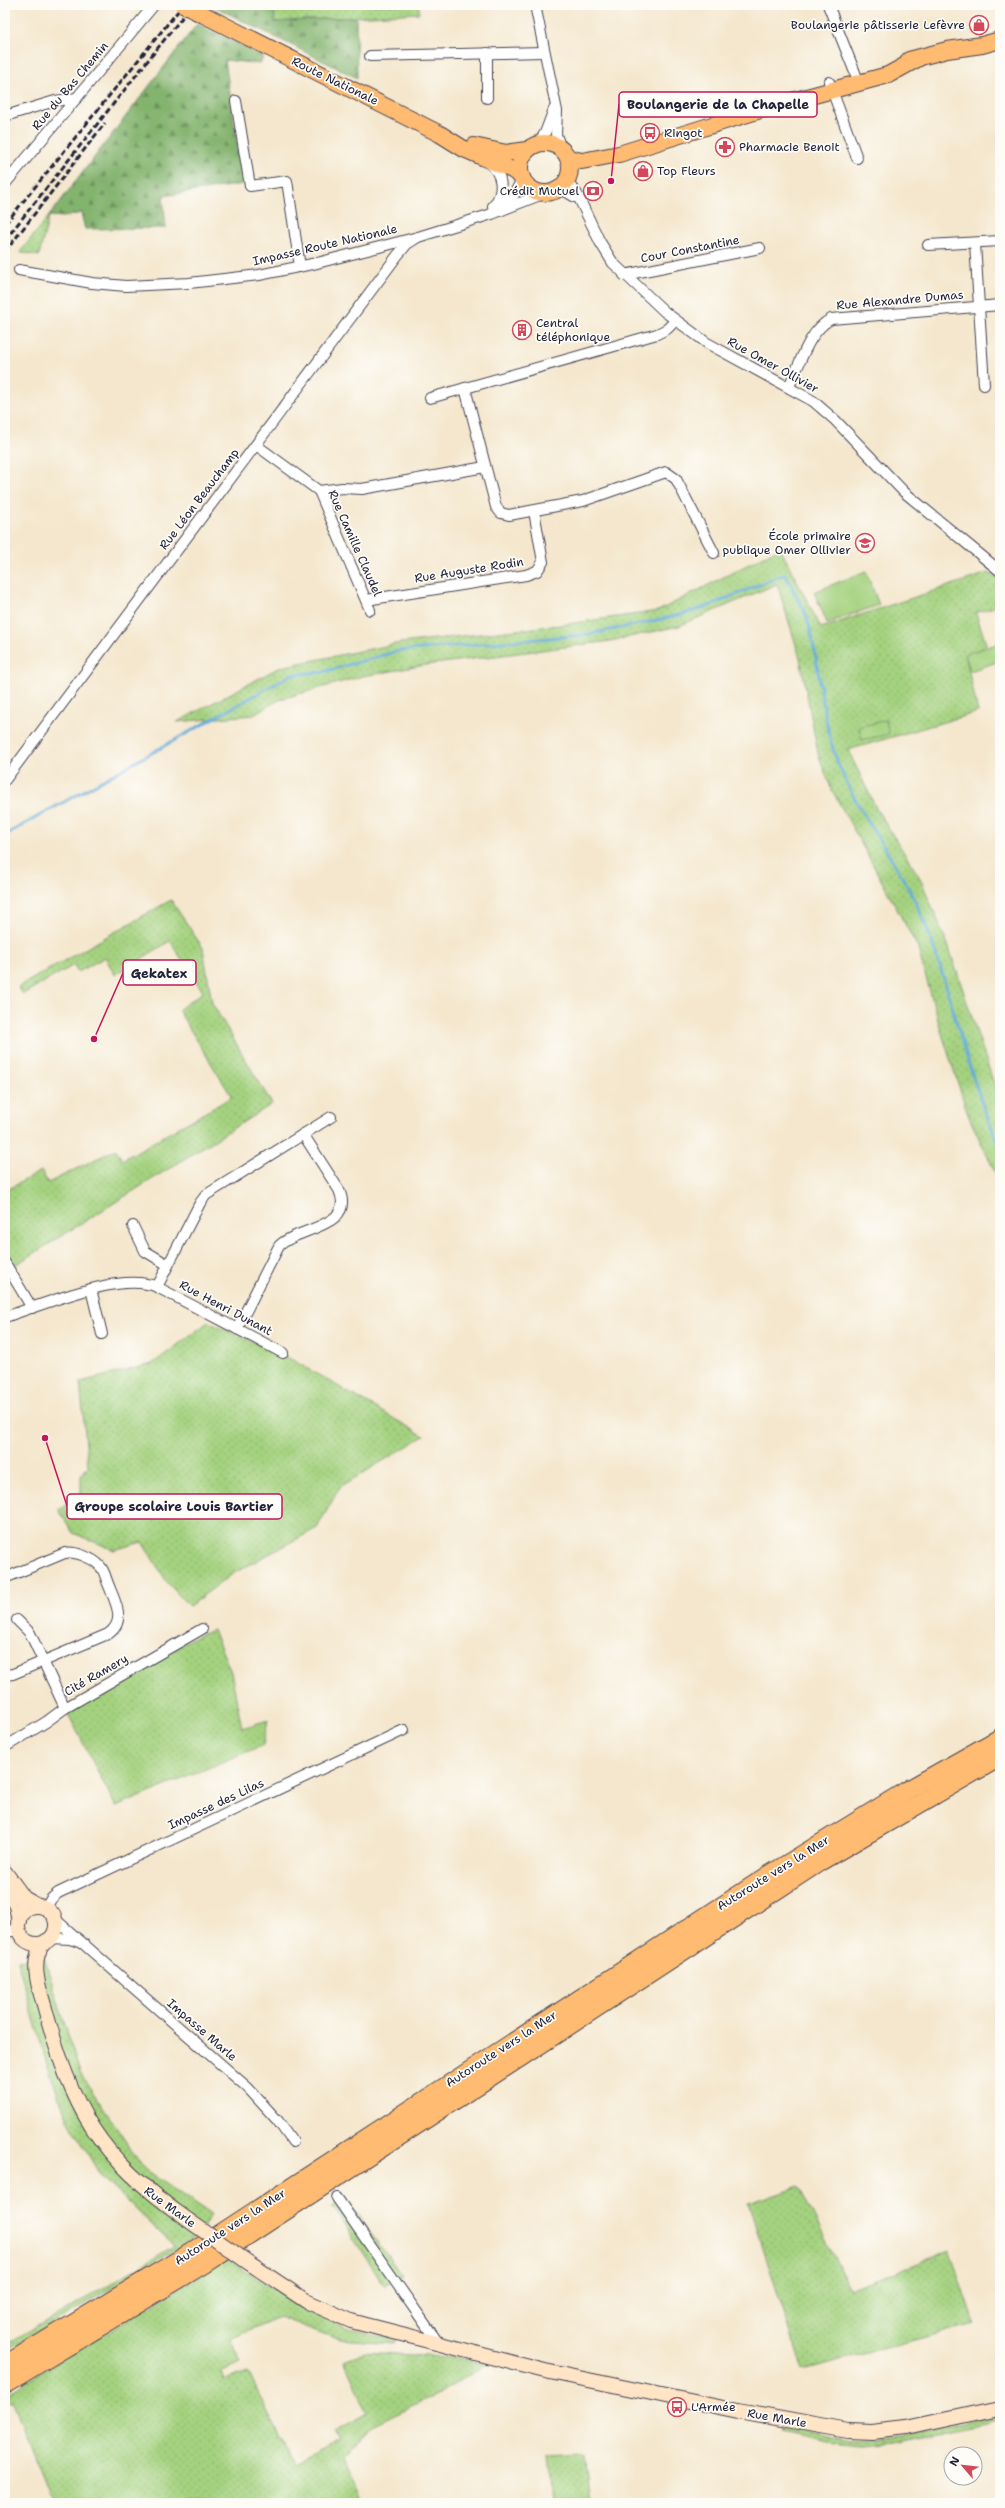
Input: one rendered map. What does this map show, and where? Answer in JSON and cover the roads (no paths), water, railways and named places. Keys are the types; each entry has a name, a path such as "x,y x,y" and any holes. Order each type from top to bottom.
{"highway":[{"name":"Autoroute vers la Mer","path":"5,2365 200,2247 766,1877 906,1791 1000,1738"},
{"path":"5,2384 198,2268 821,1861 1000,1757"}],"main road":[{"name":"Route Nationale","path":"183,5 440,134 482,157 512,170 522,178"},
{"path":"831,87 856,75 947,50 1000,31"},
{"path":"947,50 982,46 1000,40"},
{"path":"619,154 560,185 533,190 522,178 521,162 533,147 550,144 564,153 582,161 619,154 770,107 807,88 831,87 888,75 919,58"},
{"name":"Route Nationale","path":"440,134 506,153 533,147"},
{"path":"560,185 570,171 564,153"},
{"path":"5,1872 24,1898 42,1907 55,1919 55,1931 48,1940 34,1943 20,1929 26,1909 42,1907"},
{"name":"Rue Marle","path":"5,1886 16,1906 20,1929 66,2079 93,2130 112,2156 136,2180 188,2220 301,2298 328,2312 363,2324 571,2377 856,2432 893,2431 1000,2408"},
{"name":"Rue Marle","path":"40,1993 37,1957 48,1940"}],"street":[{"name":"Rue du Bas Chemin","path":"5,184 154,5"},
{"path":"535,5 543,52 557,114 556,135 564,153"},
{"path":"828,5 856,75"},
{"path":"370,56 543,52"},
{"path":"487,53 487,98"},
{"path":"831,87 857,158"},
{"path":"5,116 55,101 77,98"},
{"path":"236,101 250,186 287,181 300,267"},
{"path":"533,147 545,133 554,101"},
{"name":"Route Nationale","path":"482,157 496,170 501,182 500,194 493,207"},
{"name":"Impasse Route Nationale","path":"468,220 514,195 522,178"},
{"name":"Impasse Route Nationale","path":"19,270 92,284 138,286 231,279 300,267 418,237 468,220 492,214 560,185"},
{"name":"Rue Omer Ollivier","path":"560,185 583,205 604,250 624,275 675,321 717,349 789,386 828,414 904,492 999,567"},
{"name":"Rue Léon Beauchamp","path":"5,780 397,256 418,237"},
{"path":"928,246 1000,241"},
{"path":"975,243 980,307"},
{"name":"Cour Constantine","path":"624,275 760,248"},
{"name":"Rue Alexandre Dumas","path":"789,386 814,334 822,324 831,319 1000,305"},
{"name":"Rue Alexandre Dumas","path":"980,307 984,385"},
{"path":"430,398 662,332 675,321"},
{"path":"465,388 496,507 501,513 508,515 584,501 666,472 676,479 714,553"},
{"name":"Rue Camille Claudel","path":"256,445 320,491 370,610"},
{"path":"320,491 342,488 362,489 485,467"},
{"name":"Rue Auguste Rodin","path":"366,600 526,575 537,571 543,562 534,511"},
{"path":"157,1287 200,1203 206,1195 332,1117"},
{"path":"237,1329 279,1246 290,1237 333,1220 342,1209 342,1200 339,1190 303,1134"},
{"path":"132,1226 145,1251 168,1265"},
{"path":"5,1263 32,1308"},
{"name":"Rue Henri Dunant","path":"5,1317 91,1289 132,1282 145,1282 283,1353"},
{"path":"91,1289 102,1334"},
{"path":"5,1578 68,1553 91,1560 102,1568 118,1610 118,1619 115,1628 108,1634 13,1674 5,1675"},
{"path":"17,1620 30,1633 64,1708"},
{"name":"Cité Ramery","path":"5,1747 46,1722 64,1708 202,1629"},
{"name":"Impasse des Lilas","path":"42,1907 58,1893 404,1730"},
{"name":"Impasse Marle","path":"55,1919 248,2088 278,2121 293,2142"},
{"path":"5,1932 20,1929"},
{"name":"Impasse Marle","path":"48,1940 70,1939 85,1945"},
{"path":"337,2198 439,2344"}],"waterway":[{"path":"5,835 291,675 323,672 398,651 584,635 635,625 684,614 711,605 785,574 808,621 815,653 825,717 833,749 851,791 898,869 919,909 941,968 977,1088 1000,1146"}],"railway":[{"path":"5,224 183,5"},
{"path":"5,240 192,5"},
{"path":"5,252 105,123"}],"place":[{"name":"Boulangerie pâtisserie Lefèvre","path":"979,25"},
{"name":"Ringot","path":"650,133"},
{"name":"Pharmacie Benoit","path":"725,147"},
{"name":"Top Fleurs","path":"643,171"},
{"name":"Boulangerie de la Chapelle","path":"611,181"},
{"name":"Crédit Mutuel","path":"593,191"},
{"name":"Central téléphonique","path":"522,330"},
{"name":"École primaire publique Omer Ollivier","path":"865,543"},
{"name":"Gekatex","path":"94,1039"},
{"name":"Groupe scolaire Louis Bartier","path":"45,1438"},
{"name":"L'Armée","path":"677,2407"}]}
